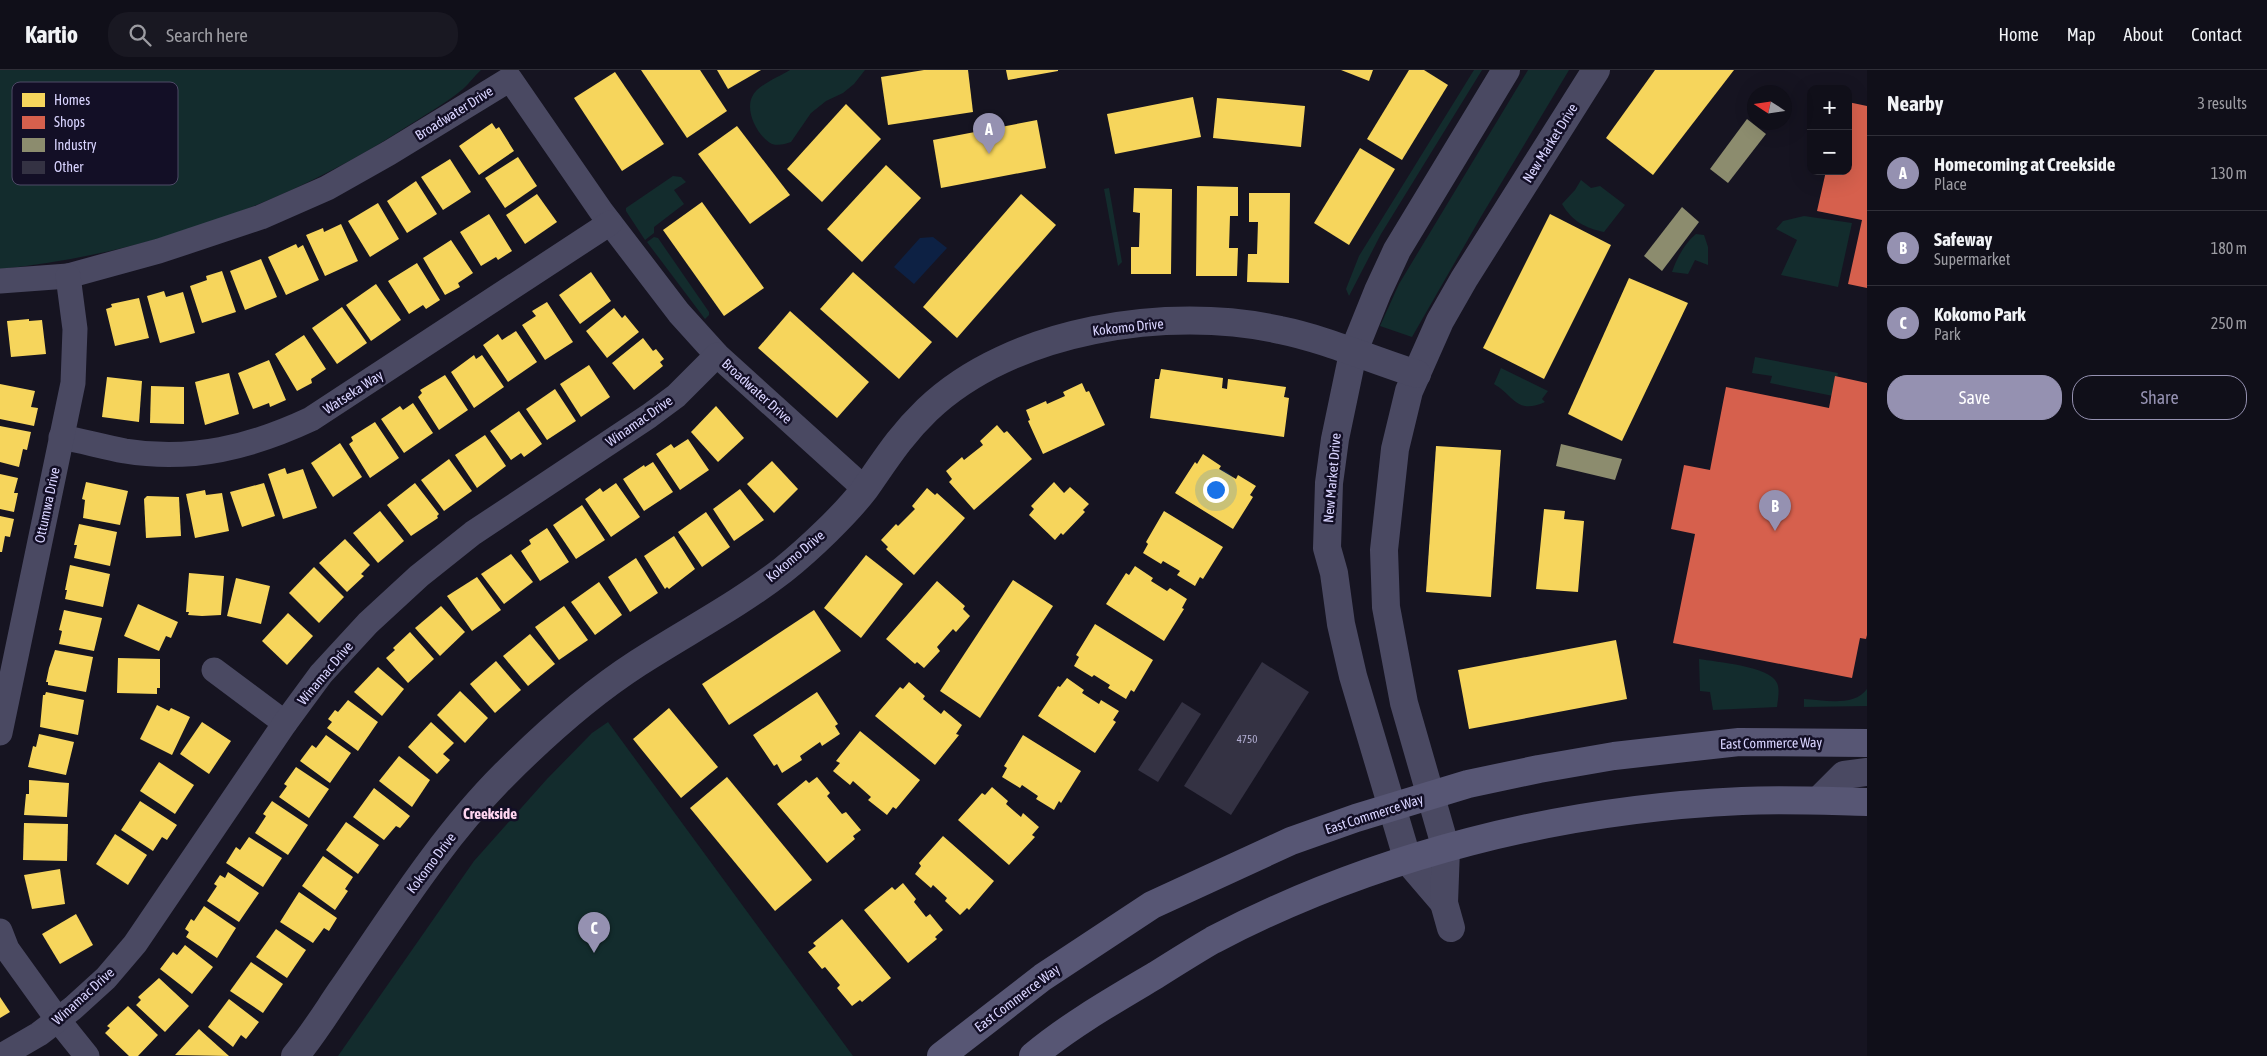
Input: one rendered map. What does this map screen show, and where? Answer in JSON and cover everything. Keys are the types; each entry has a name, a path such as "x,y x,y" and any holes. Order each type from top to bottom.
{"main road":[{"name":"East Commerce Way","path":"941,1056 1043,977 1152,905 1291,841 1468,784 1614,756 1740,742 1867,743"},
{"path":"1032,1056 1116,998 1212,941 1288,904 1408,861 1486,837 1576,819 1635,810 1743,800 1867,802"}],"street":[{"name":"New Market Drive","path":"1444,902 1408,861 1352,676 1341,624 1334,573 1327,548 1329,483 1335,438 1353,354 1378,291 1397,250 1506,70"},
{"name":"New Market Drive","path":"1451,928 1444,902 1446,850 1404,703 1386,607 1384,550 1394,459 1409,391 1440,321 1464,279 1596,70"},
{"name":"Broadwater Drive","path":"0,281 68,276 176,246 261,217 326,188 374,162 510,79 610,222 679,313 717,355 865,489"},
{"name":"Watseka Way","path":"61,437 127,451 167,455 207,453 236,448 275,436 311,419 610,222"},
{"name":"Ottumwa Drive","path":"0,733 73,383 75,329 68,276"},
{"name":"Kokomo Drive","path":"295,1056 427,867 470,813 504,775 554,728 594,695 635,665 783,570 818,540 865,489 899,439 931,407 967,379 1006,357 1048,340 1124,326 1182,322 1220,322 1278,329 1325,342 1353,354 1417,374"},
{"name":"Winamac Drive","path":"1,1056 39,1034 58,1020 106,978 135,944 285,723 321,674 368,623 419,576 473,533 676,396 717,355"},
{"path":"214,670 285,723"},
{"path":"1819,800 1844,775 1867,772"},
{"path":"0,931 7,948 58,1020 87,1056"}],"green space":[{"path":"0,70 481,70 465,87 441,105 357,157 309,182 260,204 210,223 106,252 0,269"},
{"path":"790,70 865,70 854,84 843,93 826,101 811,113 791,142 780,145 772,144 762,136 754,124 750,103 752,97 759,89"},
{"path":"1474,70 1482,70 1381,234 1349,296 1346,289 1359,256"},
{"path":"1528,70 1569,70 1412,337 1380,326 1399,284"},
{"path":"673,176 681,177 686,182 674,190 684,204 654,227 654,233 645,240 626,211 626,208"},
{"path":"1581,180 1591,188 1600,186 1625,205 1604,232 1580,223 1570,215 1562,204 1575,190"},
{"path":"1109,188 1122,262 1118,266 1104,189"},
{"path":"1804,216 1852,223 1838,287 1781,275 1797,240 1776,229 1783,221"},
{"path":"1696,234 1704,235 1708,247 1708,265 1695,260 1688,274 1672,272 1681,252"},
{"path":"654,237 658,238 709,312 705,319 647,242"},
{"path":"1755,357 1838,373 1833,396 1770,383 1772,376 1752,373"},
{"path":"1501,368 1548,391 1542,399 1545,402 1528,406 1516,402 1494,384"},
{"path":"1699,659 1742,666 1764,672 1777,683 1779,694 1777,707 1713,710 1710,692 1700,691"},
{"path":"1867,689 1867,706 1804,707 1804,699 1847,700 1861,695"},
{"path":"608,722 853,1056 338,1056 474,861 547,779 592,733"}],"water":[{"path":"933,237 947,248 914,284 894,267 920,238"}],"building: Homes":[{"path":"641,70 700,70 727,111 687,138"},
{"path":"717,70 761,70 728,89"},
{"path":"924,70 968,70 973,112 888,125 881,77"},
{"path":"1006,70 1058,70 1058,71 1008,80"},
{"path":"1341,70 1373,70 1369,81"},
{"path":"1409,70 1424,70 1448,85 1402,160 1367,139"},
{"path":"1655,70 1734,70 1653,175 1606,138"},
{"path":"615,72 664,144 622,171 574,98"},
{"path":"1193,97 1201,137 1115,154 1107,114"},
{"path":"1217,98 1305,106 1301,147 1213,138"},
{"path":"846,104 881,139 822,202 787,169"},
{"path":"1037,120 1046,168 941,188 933,140"},
{"path":"492,123 496,129 499,127 514,151 479,175 459,146"},
{"path":"737,126 790,195 750,224 698,154"},
{"path":"1360,148 1395,169 1349,245 1314,223"},
{"path":"518,157 537,186 505,208 485,178"},
{"path":"450,159 471,192 443,210 421,177"},
{"path":"886,165 921,198 862,262 827,229"},
{"path":"416,181 437,214 407,233 387,201"},
{"path":"1197,186 1238,187 1238,216 1230,216 1229,248 1238,248 1237,276 1196,276"},
{"path":"1134,188 1172,189 1171,274 1131,274 1131,247 1139,247 1140,213 1133,212"},
{"path":"1249,193 1290,193 1289,283 1247,282 1248,254 1257,254 1258,222 1249,222"},
{"path":"537,194 557,222 525,244 506,215"},
{"path":"1021,194 1056,225 957,338 923,307"},
{"path":"702,202 764,288 724,316 663,230"},
{"path":"378,203 399,239 370,257 348,221"},
{"path":"489,214 512,251 498,260 496,257 481,266 460,232"},
{"path":"1550,214 1611,245 1544,379 1483,348"},
{"path":"341,224 358,261 325,276 306,235 323,228 324,232"},
{"path":"451,240 473,273 458,283 460,287 445,295 423,258"},
{"path":"296,244 298,248 303,245 319,280 286,295 268,257"},
{"path":"261,259 277,297 245,310 230,271"},
{"path":"417,263 440,300 426,309 423,305 409,314 388,281"},
{"path":"222,271 236,312 202,323 190,286 207,280 206,276"},
{"path":"591,272 611,301 580,324 559,295"},
{"path":"853,272 932,342 899,379 820,309"},
{"path":"1629,278 1688,303 1622,441 1568,414"},
{"path":"376,284 401,320 371,341 346,305"},
{"path":"164,291 166,297 183,292 195,333 160,343 147,296"},
{"path":"139,298 149,338 115,346 106,309 112,307 111,304"},
{"path":"547,302 573,342 545,360 522,325 536,316 532,311"},
{"path":"342,307 367,343 337,364 312,328"},
{"path":"614,308 622,318 625,315 639,332 607,358 586,331"},
{"path":"790,311 869,382 837,418 758,348"},
{"path":"29,319 29,321 42,320 46,354 11,357 7,321"},
{"path":"516,331 537,362 508,382 483,345 498,334 502,340"},
{"path":"304,335 326,369 311,379 312,383 297,391 275,354"},
{"path":"643,338 653,351 656,349 664,359 660,362 663,366 634,390 612,363"},
{"path":"474,355 476,359 482,355 504,387 474,408 451,372"},
{"path":"269,360 286,400 270,407 269,403 253,409 238,373"},
{"path":"589,365 610,397 581,417 560,384"},
{"path":"1161,369 1223,378 1222,388 1227,389 1228,379 1286,387 1284,397 1289,398 1284,437 1150,418 1155,379 1159,379"},
{"path":"229,373 239,414 205,425 195,382"},
{"path":"445,375 468,410 439,430 418,397 422,393 420,390"},
{"path":"107,377 142,381 139,422 102,417"},
{"path":"1082,383 1086,392 1089,391 1105,425 1043,454 1028,421 1030,420 1026,410 1046,401 1047,404 1065,396 1063,392"},
{"path":"0,384 35,391 31,407 38,408 34,426 0,419"},
{"path":"151,386 184,387 184,424 150,423"},
{"path":"555,389 576,421 547,440 526,409"},
{"path":"413,403 433,433 404,453 381,419 400,406 403,410"},
{"path":"716,406 744,438 718,462 691,432"},
{"path":"519,411 542,444 524,457 521,453 511,460 490,431"},
{"path":"375,422 399,458 370,478 349,444 353,441 351,437"},
{"path":"997,425 1004,433 1007,431 1032,459 974,510 949,482 952,479 946,471 962,457 964,460 983,445 980,441"},
{"path":"0,426 31,432 27,450 23,449 19,467 0,462"},
{"path":"485,435 506,466 477,488 455,455"},
{"path":"688,439 709,470 680,490 656,454 671,444 674,448"},
{"path":"340,443 362,477 333,497 311,463"},
{"path":"1436,446 1501,450 1491,597 1426,592"},
{"path":"1203,454 1221,466 1219,469 1236,479 1238,475 1256,486 1250,495 1253,497 1233,529 1175,493 1195,462 1197,464"},
{"path":"449,459 472,491 444,511 421,480"},
{"path":"772,461 798,489 774,513 747,484"},
{"path":"653,462 673,492 644,511 623,479 644,465 645,467"},
{"path":"285,468 287,474 303,469 317,508 283,519 268,474"},
{"path":"0,474 18,478 14,493 18,493 14,512 0,509"},
{"path":"86,482 128,491 120,525 83,518 85,500 82,499"},
{"path":"1054,482 1064,493 1070,487 1089,504 1083,510 1085,512 1063,535 1061,533 1055,540 1029,515 1034,509 1031,506"},
{"path":"264,483 275,516 242,527 230,492"},
{"path":"415,483 439,514 438,518 411,536 387,505"},
{"path":"616,483 640,517 611,537 585,499 600,488 603,492"},
{"path":"927,488 935,495 937,493 965,518 914,575 886,549 888,547 881,540 896,524 898,526 915,509 912,506"},
{"path":"740,489 764,520 734,541 713,509"},
{"path":"205,490 206,495 222,493 229,531 195,538 186,494"},
{"path":"147,496 179,497 181,536 146,538 144,499"},
{"path":"582,505 605,540 576,559 553,525"},
{"path":"1544,509 1565,511 1564,519 1584,521 1578,592 1536,589"},
{"path":"380,511 404,541 378,563 353,533"},
{"path":"1164,511 1223,547 1203,579 1200,577 1195,586 1177,575 1180,571 1163,561 1161,564 1143,553 1148,544 1146,542"},
{"path":"706,512 730,547 702,567 678,532"},
{"path":"0,516 14,519 10,537 5,536 2,552 0,552"},
{"path":"79,524 117,532 110,566 74,558 77,545 74,545"},
{"path":"547,528 569,562 540,581 521,551 531,544 529,540"},
{"path":"674,536 695,569 669,589 667,587 665,589 644,556"},
{"path":"345,539 370,565 361,574 364,576 347,592 319,563"},
{"path":"511,554 533,582 504,604 481,574"},
{"path":"866,555 903,584 861,638 824,608"},
{"path":"636,558 658,593 630,612 608,577"},
{"path":"70,565 110,574 103,607 65,599"},
{"path":"1135,566 1153,578 1151,581 1167,591 1170,588 1187,599 1182,608 1184,609 1164,641 1106,604 1126,573 1129,575"},
{"path":"314,567 344,597 319,623 289,593"},
{"path":"189,573 224,576 221,615 188,615 189,612 186,612"},
{"path":"477,577 501,610 472,631 447,596"},
{"path":"236,578 270,586 261,624 227,616"},
{"path":"1013,580 1053,606 980,718 940,691"},
{"path":"937,581 965,606 963,609 970,616 956,632 953,629 937,647 940,651 924,668 917,662 915,664 886,639"},
{"path":"599,582 622,615 595,635 571,602"},
{"path":"138,604 178,622 171,638 166,636 159,651 124,636"},
{"path":"441,606 465,632 440,656 415,628"},
{"path":"564,606 588,640 559,660 535,627"},
{"path":"64,610 102,618 94,651 59,644 62,631 59,630"},
{"path":"814,610 841,651 729,725 702,684"},
{"path":"288,613 313,636 287,665 262,641"},
{"path":"1095,624 1153,660 1134,692 1131,690 1126,699 1108,688 1110,685 1074,666 1079,657 1076,655"},
{"path":"410,632 434,659 408,683 386,658 395,650 393,648"},
{"path":"530,634 555,664 528,686 503,656"},
{"path":"1616,640 1627,699 1469,729 1458,670"},
{"path":"55,650 93,657 86,692 48,685 48,682 46,682"},
{"path":"118,658 160,659 160,688 157,688 157,694 117,693"},
{"path":"496,661 521,690 495,713 470,684"},
{"path":"378,667 404,689 382,716 354,692"},
{"path":"1067,678 1084,690 1082,693 1099,704 1101,700 1119,711 1113,720 1116,722 1095,753 1038,716 1058,686 1060,687"},
{"path":"909,682 925,696 923,699 941,714 944,710 962,725 956,734 959,735 935,765 875,716 900,687 903,689"},
{"path":"460,691 488,718 465,743 437,715"},
{"path":"46,692 84,700 78,735 40,727 43,695"},
{"path":"817,692 838,724 835,726 840,734 822,746 820,742 800,756 802,760 782,773 777,764 774,766 753,735"},
{"path":"348,700 378,722 358,751 327,728 332,722 328,719 335,710 338,712"},
{"path":"157,705 169,711 171,708 190,717 172,755 140,739"},
{"path":"669,708 718,767 681,798 633,739"},
{"path":"202,722 231,741 209,774 180,754"},
{"path":"431,722 454,743 443,754 450,760 437,774 408,747"},
{"path":"860,731 920,780 896,809 893,807 887,815 868,800 871,797 853,781 850,785 833,771 840,763 836,761"},
{"path":"39,734 74,742 66,775 28,767 33,746 36,747"},
{"path":"326,735 351,753 330,783 300,761 312,745 316,748"},
{"path":"1023,735 1081,771 1061,803 1059,801 1054,810 1036,799 1038,796 1022,785 1020,788 1002,777 1007,768 1004,766"},
{"path":"399,756 430,780 412,807 379,781"},
{"path":"159,762 194,785 175,814 140,791"},
{"path":"296,767 329,789 309,818 279,797 287,786 284,784"},
{"path":"727,777 812,880 775,911 690,808"},
{"path":"817,777 830,793 827,796 842,814 846,812 861,830 853,836 855,839 827,863 777,804 806,780 809,783"},
{"path":"29,780 69,783 67,817 24,815 26,794 29,794"},
{"path":"992,787 1008,801 1006,804 1021,817 1023,813 1039,827 1032,835 1035,837 1009,865 958,820 982,793 985,795"},
{"path":"374,788 410,816 400,828 396,826 384,840 353,817"},
{"path":"140,801 177,825 167,840 162,837 153,851 121,830"},
{"path":"272,801 308,825 288,855 255,833 266,816 263,814"},
{"path":"346,822 379,845 358,874 326,850"},
{"path":"24,823 68,824 67,861 23,860"},
{"path":"115,834 147,855 128,885 96,864"},
{"path":"943,836 994,881 969,910 967,908 960,915 945,901 947,898 933,885 931,888 915,874 921,866 919,863"},
{"path":"249,837 282,858 263,887 226,863 236,847 240,850"},
{"path":"323,856 353,877 345,889 348,891 335,910 302,886"},
{"path":"60,869 65,904 32,909 24,875"},
{"path":"228,872 259,893 239,922 207,901 217,886 214,884 220,875 225,878"},
{"path":"903,883 916,899 914,902 926,917 930,914 943,930 935,937 937,939 908,963 864,910 892,887 895,890"},
{"path":"299,892 337,918 329,931 324,928 313,943 280,922"},
{"path":"204,906 236,928 217,958 186,937 189,932 185,929 191,919 194,921"},
{"path":"76,914 93,945 60,964 42,934"},
{"path":"842,919 891,978 862,1002 860,1000 852,1006 837,988 840,985 825,967 822,969 808,952 816,946 813,943"},
{"path":"276,929 306,950 287,978 256,957"},
{"path":"185,945 213,967 192,994 160,969 173,952 177,955"},
{"path":"251,962 283,984 263,1013 230,991"},
{"path":"159,978 189,1006 165,1032 136,1005 141,1000 138,997"},
{"path":"0,997 10,1012 0,1018"},
{"path":"229,999 259,1022 246,1039 241,1035 233,1047 208,1027"},
{"path":"128,1006 158,1035 138,1056 129,1056 105,1033 110,1028 107,1026"},
{"path":"199,1029 229,1056 175,1055"}],"building: Shops":[{"path":"1852,103 1867,106 1867,288 1848,284 1862,220 1817,211 1825,175 1852,175"},
{"path":"1835,376 1867,383 1867,635 1866,639 1860,638 1852,678 1673,643 1695,534 1671,529 1684,465 1710,470 1726,387 1829,408"}],"building: Industry":[{"path":"1747,119 1747,130 1761,130 1766,134 1728,183 1710,169"},
{"path":"1682,207 1699,222 1662,271 1644,256"},
{"path":"1561,444 1622,459 1615,480 1556,466"}],"building: Other":[{"path":"1262,662 1309,692 1231,815 1184,786"},
{"path":"1182,702 1201,714 1158,782 1138,770"}],"place":[{"name":"Homecoming at Creekside","path":"989,154"},
{"name":"Safeway","path":"1775,531"},
{"name":"Kokomo Park","path":"594,953"}],"district":[{"name":"Creekside","path":"490,813"}]}
